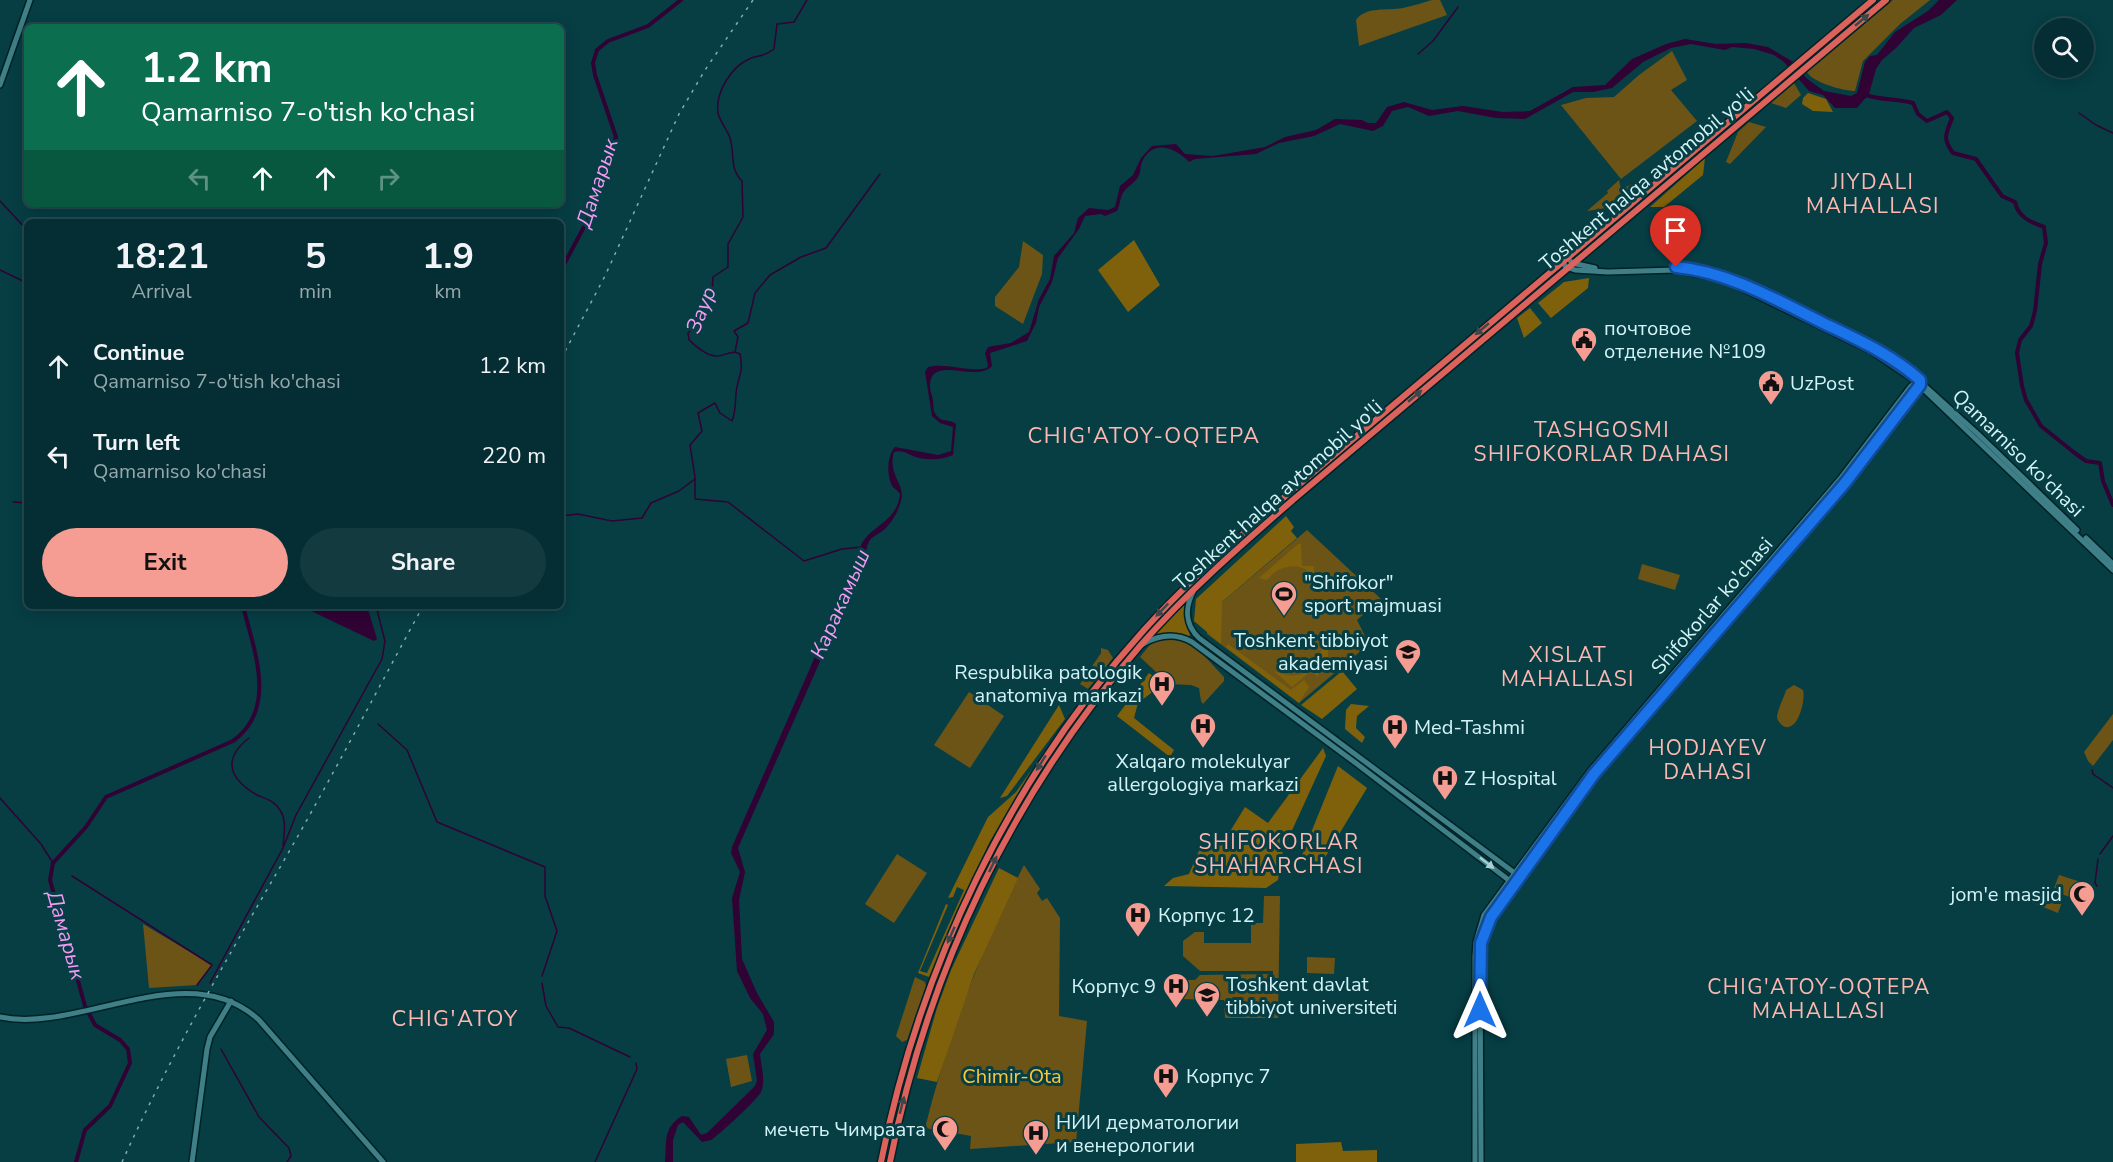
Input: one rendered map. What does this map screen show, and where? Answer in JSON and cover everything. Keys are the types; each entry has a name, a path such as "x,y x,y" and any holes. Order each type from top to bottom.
{"highway":[{"name":"Toshkent halqa avtomobil yo'li","path":"881,1162 898,1091 935,972 999,836 1059,735 1143,630 1209,564 1509,310 1526,292 1680,172 1789,81 1803,64 1874,0"},
{"name":"Toshkent halqa avtomobil yo'li","path":"1509,310 1531,298 1567,262 1675,166 1784,75 1803,64 1886,0"},
{"path":"1675,166 1680,172"},
{"path":"1526,292 1531,298"},
{"name":"Toshkent halqa avtomobil yo'li","path":"890,1162 909,1079 943,975 1004,842 1042,776 1066,741 1142,644 1247,534"},
{"path":"1059,735 1066,741"},
{"path":"935,972 943,975"}],"main road":[{"path":"0,85 30,0"},
{"name":"Qamarniso ko'chasi","path":"1567,262 1608,272 1676,270 1723,279 1871,351 1918,382 2113,564"},
{"name":"Qamarniso ko'chasi","path":"1918,382 2113,570"},
{"name":"Shifokorlar ko'chasi","path":"1481,1162 1481,943 1491,917 1594,774 1845,483 1918,382"},
{"name":"Shifokorlar ko'chasi","path":"1475,1162 1476,942 1484,915 1590,771 1840,479 1918,382"},
{"path":"1196,586 1190,598 1187,618 1197,641"},
{"path":"1142,644 1171,636 1197,641 1520,877"},
{"path":"1360,761 1514,885"},
{"path":"0,1017 28,1020 48,1018 176,994 200,995 231,1001 250,1011 259,1020 383,1162"},
{"path":"192,1162 207,1049 210,1037 231,1001"}],"green space":[{"path":"1440,0 1447,15 1359,46 1356,20 1360,16 1371,11 1403,8"},
{"path":"1893,0 1930,0 1900,24 1863,61 1855,91 1828,85 1810,76 1807,72"},
{"path":"1672,51 1687,80 1671,90 1697,121 1621,179 1561,105 1586,98 1614,97"},
{"path":"1794,83 1801,95 1786,108 1771,103"},
{"path":"1749,122 1766,127 1730,164 1726,162 1738,132"},
{"path":"1619,180 1621,190 1631,184 1637,191 1619,206 1587,211 1608,193 1607,191"},
{"path":"1023,241 1043,255 1042,274 1023,324 995,306 995,297 1019,267"},
{"path":"1502,315 1504,317 1252,531 1250,530"},
{"name":"\"Shifokor\" sport majmuasi","path":"1307,530 1381,599 1357,620 1369,644 1299,703 1207,634 1208,614"},
{"path":"1243,536 1245,537 1152,631 1067,733 1065,732 1106,679 1150,630"},
{"path":"1642,564 1680,575 1675,590 1638,579"},
{"path":"1160,639 1181,641 1196,649 1224,677 1224,681 1203,704 1199,688 1191,685 1169,684 1140,657 1152,642"},
{"path":"1101,648 1108,650 1113,658 1088,689 1080,684 1101,653"},
{"path":"1794,685 1803,690 1804,694 1800,714 1793,725 1783,726 1777,715 1786,690"},
{"path":"969,692 1004,716 970,768 934,745"},
{"path":"2113,714 2113,740 2093,766 2084,752"},
{"path":"1058,742 1060,743 995,853 942,968 940,967 1008,824"},
{"path":"897,854 927,873 894,923 865,904"},
{"name":"Chimir-Ota","path":"1024,865 1040,889 1037,893 1042,901 1047,898 1060,918 1059,1016 1087,1021 1076,1142 970,1149 971,1136 925,1128 944,1060 967,994"},
{"path":"2059,875 2084,883 2078,900 2053,891"},
{"path":"2038,890 2063,899 2058,913 2033,903"},
{"path":"1264,896 1280,896 1278,1018 1225,1018 1224,1000 1175,999 1175,990 1181,986 1181,980 1195,980 1200,975 1273,974 1273,971 1200,971 1183,956 1183,941 1195,932 1204,932 1204,943 1251,943 1251,923 1263,923"},
{"path":"143,924 212,965 197,985 149,988"},
{"path":"1307,957 1335,958 1334,974 1307,973"},
{"path":"915,977 925,982 926,986 907,1040 902,1042 896,1036"},
{"path":"747,1055 752,1081 731,1087 726,1059"}],"shaded area":[{"path":"1808,93 1826,99 1833,112 1813,111 1802,104 1803,98"},
{"path":"1705,158 1703,175 1664,207 1650,207"},
{"path":"1134,240 1160,285 1128,312 1098,270"},
{"path":"1589,278 1588,288 1551,318 1538,303 1564,282"},
{"path":"1530,308 1542,323 1524,338 1517,318"},
{"path":"1286,516 1294,527 1291,531 1297,538 1222,602 1221,644 1194,621 1196,599"},
{"path":"1298,544 1301,544 1302,566 1314,566 1314,574 1327,574 1325,585 1320,586 1310,572 1296,566 1281,569 1267,580 1259,578"},
{"path":"1186,603 1185,619 1190,635 1188,637 1154,636"},
{"path":"1228,644 1291,690 1304,680 1309,687 1299,703 1226,647"},
{"path":"1322,647 1328,647 1328,659 1320,660 1318,677 1312,670 1292,687 1274,671 1291,675 1305,672 1315,663"},
{"path":"1342,671 1357,689 1322,719 1301,705"},
{"path":"1149,673 1163,684 1138,703 1134,718 1174,750 1170,757 1117,716"},
{"path":"1351,704 1369,706 1357,716 1356,728 1365,737 1362,743 1345,729 1346,710"},
{"path":"1059,705 1065,719 1007,796 1000,798"},
{"path":"1323,748 1326,756 1283,850 1278,880 1266,888 1164,886 1173,878 1189,874 1204,839 1221,846 1245,807 1268,823"},
{"path":"1338,766 1367,788 1321,864 1302,855"},
{"path":"1033,768 989,843 929,977 918,973 946,904 948,905 920,971 927,973 964,890 957,887 953,897 948,898 988,817 1016,792"},
{"path":"999,868 1018,878 974,974 937,1082 917,1078 937,1008 951,970"},
{"path":"1341,1142 1343,1151 1377,1150 1377,1162 1296,1162 1296,1144"}],"water":[{"name":"Каракамыш","path":"1939,0 1957,0 1941,15 1914,28 1882,60 1876,69 1869,94 1857,108 1835,108 1823,95 1809,91 1784,62 1774,55 1754,49 1732,47 1725,50 1691,44 1671,48 1643,62 1612,88 1593,92 1573,92 1525,119 1496,118 1458,111 1429,116 1408,107 1392,111 1383,126 1373,131 1340,124 1314,136 1279,143 1256,154 1195,159 1189,162 1178,153 1165,148 1152,150 1141,164 1138,178 1123,193 1117,211 1105,216 1101,214 1085,216 1079,229 1058,258 1052,282 1039,307 1036,323 1027,341 990,353 992,366 984,371 945,370 937,372 932,377 930,389 935,414 941,419 956,424 953,455 928,459 894,452 892,460 894,473 902,495 898,510 888,526 869,542 865,559 738,848 745,872 739,900 742,959 757,993 774,1022 774,1034 760,1054 763,1078 761,1092 738,1117 711,1140 702,1142 683,1122 678,1125 673,1140 673,1162 665,1162 668,1131 676,1121 682,1116 689,1117 701,1135 707,1133 755,1086 757,1081 753,1054 767,1030 763,1014 750,998 737,971 732,898 740,872 731,853 732,847 858,558 862,544 869,534 891,515 898,503 900,494 893,487 888,472 892,451 895,447 938,455 951,451 953,427 940,423 932,416 925,372 928,367 935,366 987,368 985,353 988,347 1011,343 1029,332 1039,299 1050,279 1054,256 1074,233 1078,218 1089,208 1108,210 1115,207 1120,186 1133,175 1141,158 1152,146 1176,144 1185,154 1213,156 1265,147 1285,137 1316,130 1335,119 1376,123 1387,107 1404,102 1432,110 1463,106 1503,112 1530,111 1573,87 1605,85 1632,59 1666,44 1685,39 1716,44 1746,43 1768,47 1795,63 1806,78 1824,91 1851,96 1857,93 1865,62 1870,56 1877,55 1895,32 1928,11"},
{"path":"307,609 368,609 377,639 374,641"}],"waterway":[{"name":"Дамарык","path":"564,264 585,225 616,137 595,75 593,63 597,50 608,41 648,26 681,0"},
{"name":"Заур","path":"807,0 794,22 777,24 774,49 767,54 749,59 736,68 730,74 719,97 718,113 730,138 735,171 742,181 743,217 728,244 728,267 713,277 712,291 699,308 701,319 688,333 689,340 708,354 715,356 733,352 740,354 741,370 732,421 720,413 715,403 698,413 702,431 690,445 695,477 695,499 728,502 804,561 842,549 861,547"},
{"path":"1418,54 1433,41 1458,7"},
{"path":"1865,95 1913,103 1918,114 1927,121 1947,112 1952,118 1946,140 1953,153 1976,159 2002,196 2015,202 2019,212 2025,218 2044,227 2046,243 2040,264 2035,311 2031,326 2020,340 2017,353 2022,386 2026,400 2041,426 2086,461 2100,463 2103,481 2113,505"},
{"path":"2079,113 2113,133"},
{"path":"735,352 738,337 734,331 748,323 755,293 770,275 801,257 826,248 880,174"},
{"path":"0,201 24,227"},
{"path":"0,270 24,282"},
{"path":"564,516 578,514 612,521 642,518 651,503 679,491 695,479"},
{"path":"13,502 24,503"},
{"name":"Дамарык","path":"76,1162 85,1130 110,1106 130,1063 128,1049 120,1040 95,1025 85,1006 50,880 53,863 86,827 106,797 233,741 247,728 255,713 259,696 259,678 257,660 244,609"},
{"path":"210,983 283,848 296,815 382,659 385,641 377,609"},
{"path":"378,724 407,750 437,822 545,867 545,896 557,931 542,976"},
{"path":"249,738 235,754 232,768 240,782 257,795 273,802 280,810 284,823 283,846"},
{"path":"2092,770 2093,774 2113,788"},
{"path":"0,798 41,844 53,863"},
{"path":"2100,854 2113,836"},
{"path":"2097,886 2095,883 2098,859"},
{"path":"72,876 212,965 197,985"},
{"path":"542,983 546,1006 558,1027 569,1028 630,1057"},
{"path":"221,1049 259,1117 289,1148 291,1156 287,1162"},
{"path":"595,1162 637,1069 636,1063"}],"railway":[{"path":"564,353 605,276 679,114 705,70 753,0"},
{"path":"122,1162 197,1014 316,804 421,609"}],"place":[{"name":"почтовое отделение №109","path":"1584,363"},
{"name":"UzPost","path":"1771,406"},
{"name":"\"Shifokor\" sport majmuasi","path":"1284,617"},
{"name":"Toshkent tibbiyot akademiyasi","path":"1408,675"},
{"name":"Respublika patologik anatomiya markazi","path":"1162,707"},
{"name":"Xalqaro molekulyar allergologiya markazi","path":"1203,749"},
{"name":"Med-Tashmi","path":"1395,750"},
{"name":"Z Hospital","path":"1445,801"},
{"name":"jom'e masjid","path":"2082,917"},
{"name":"Корпус 12","path":"1138,938"},
{"name":"Корпус 9","path":"1176,1009"},
{"name":"Toshkent davlat tibbiyot universiteti","path":"1207,1018"},
{"name":"Корпус 7","path":"1166,1099"},
{"name":"мечеть Чимраата","path":"945,1152"},
{"name":"НИИ дерматологии и венерологии","path":"1036,1156"}],"district":[{"name":"JIYDALI MAHALLASI","path":"1873,194"},
{"name":"CHIG'ATOY-OQTEPA","path":"1144,436"},
{"name":"TASHGOSMI SHIFOKORLAR DAHASI","path":"1602,442"},
{"name":"XISLAT MAHALLASI","path":"1568,667"},
{"name":"HODJAYEV DAHASI","path":"1708,760"},
{"name":"SHIFOKORLAR SHAHARCHASI","path":"1279,854"},
{"name":"CHIG'ATOY-OQTEPA MAHALLASI","path":"1819,999"},
{"name":"CHIG'ATOY","path":"455,1019"}],"route":[{"path":"1480,1010 1481,943 1491,917 1594,774 1845,483 1909,396 1920,385 1920,380 1892,358 1787,304 1724,276 1676,267"}]}
